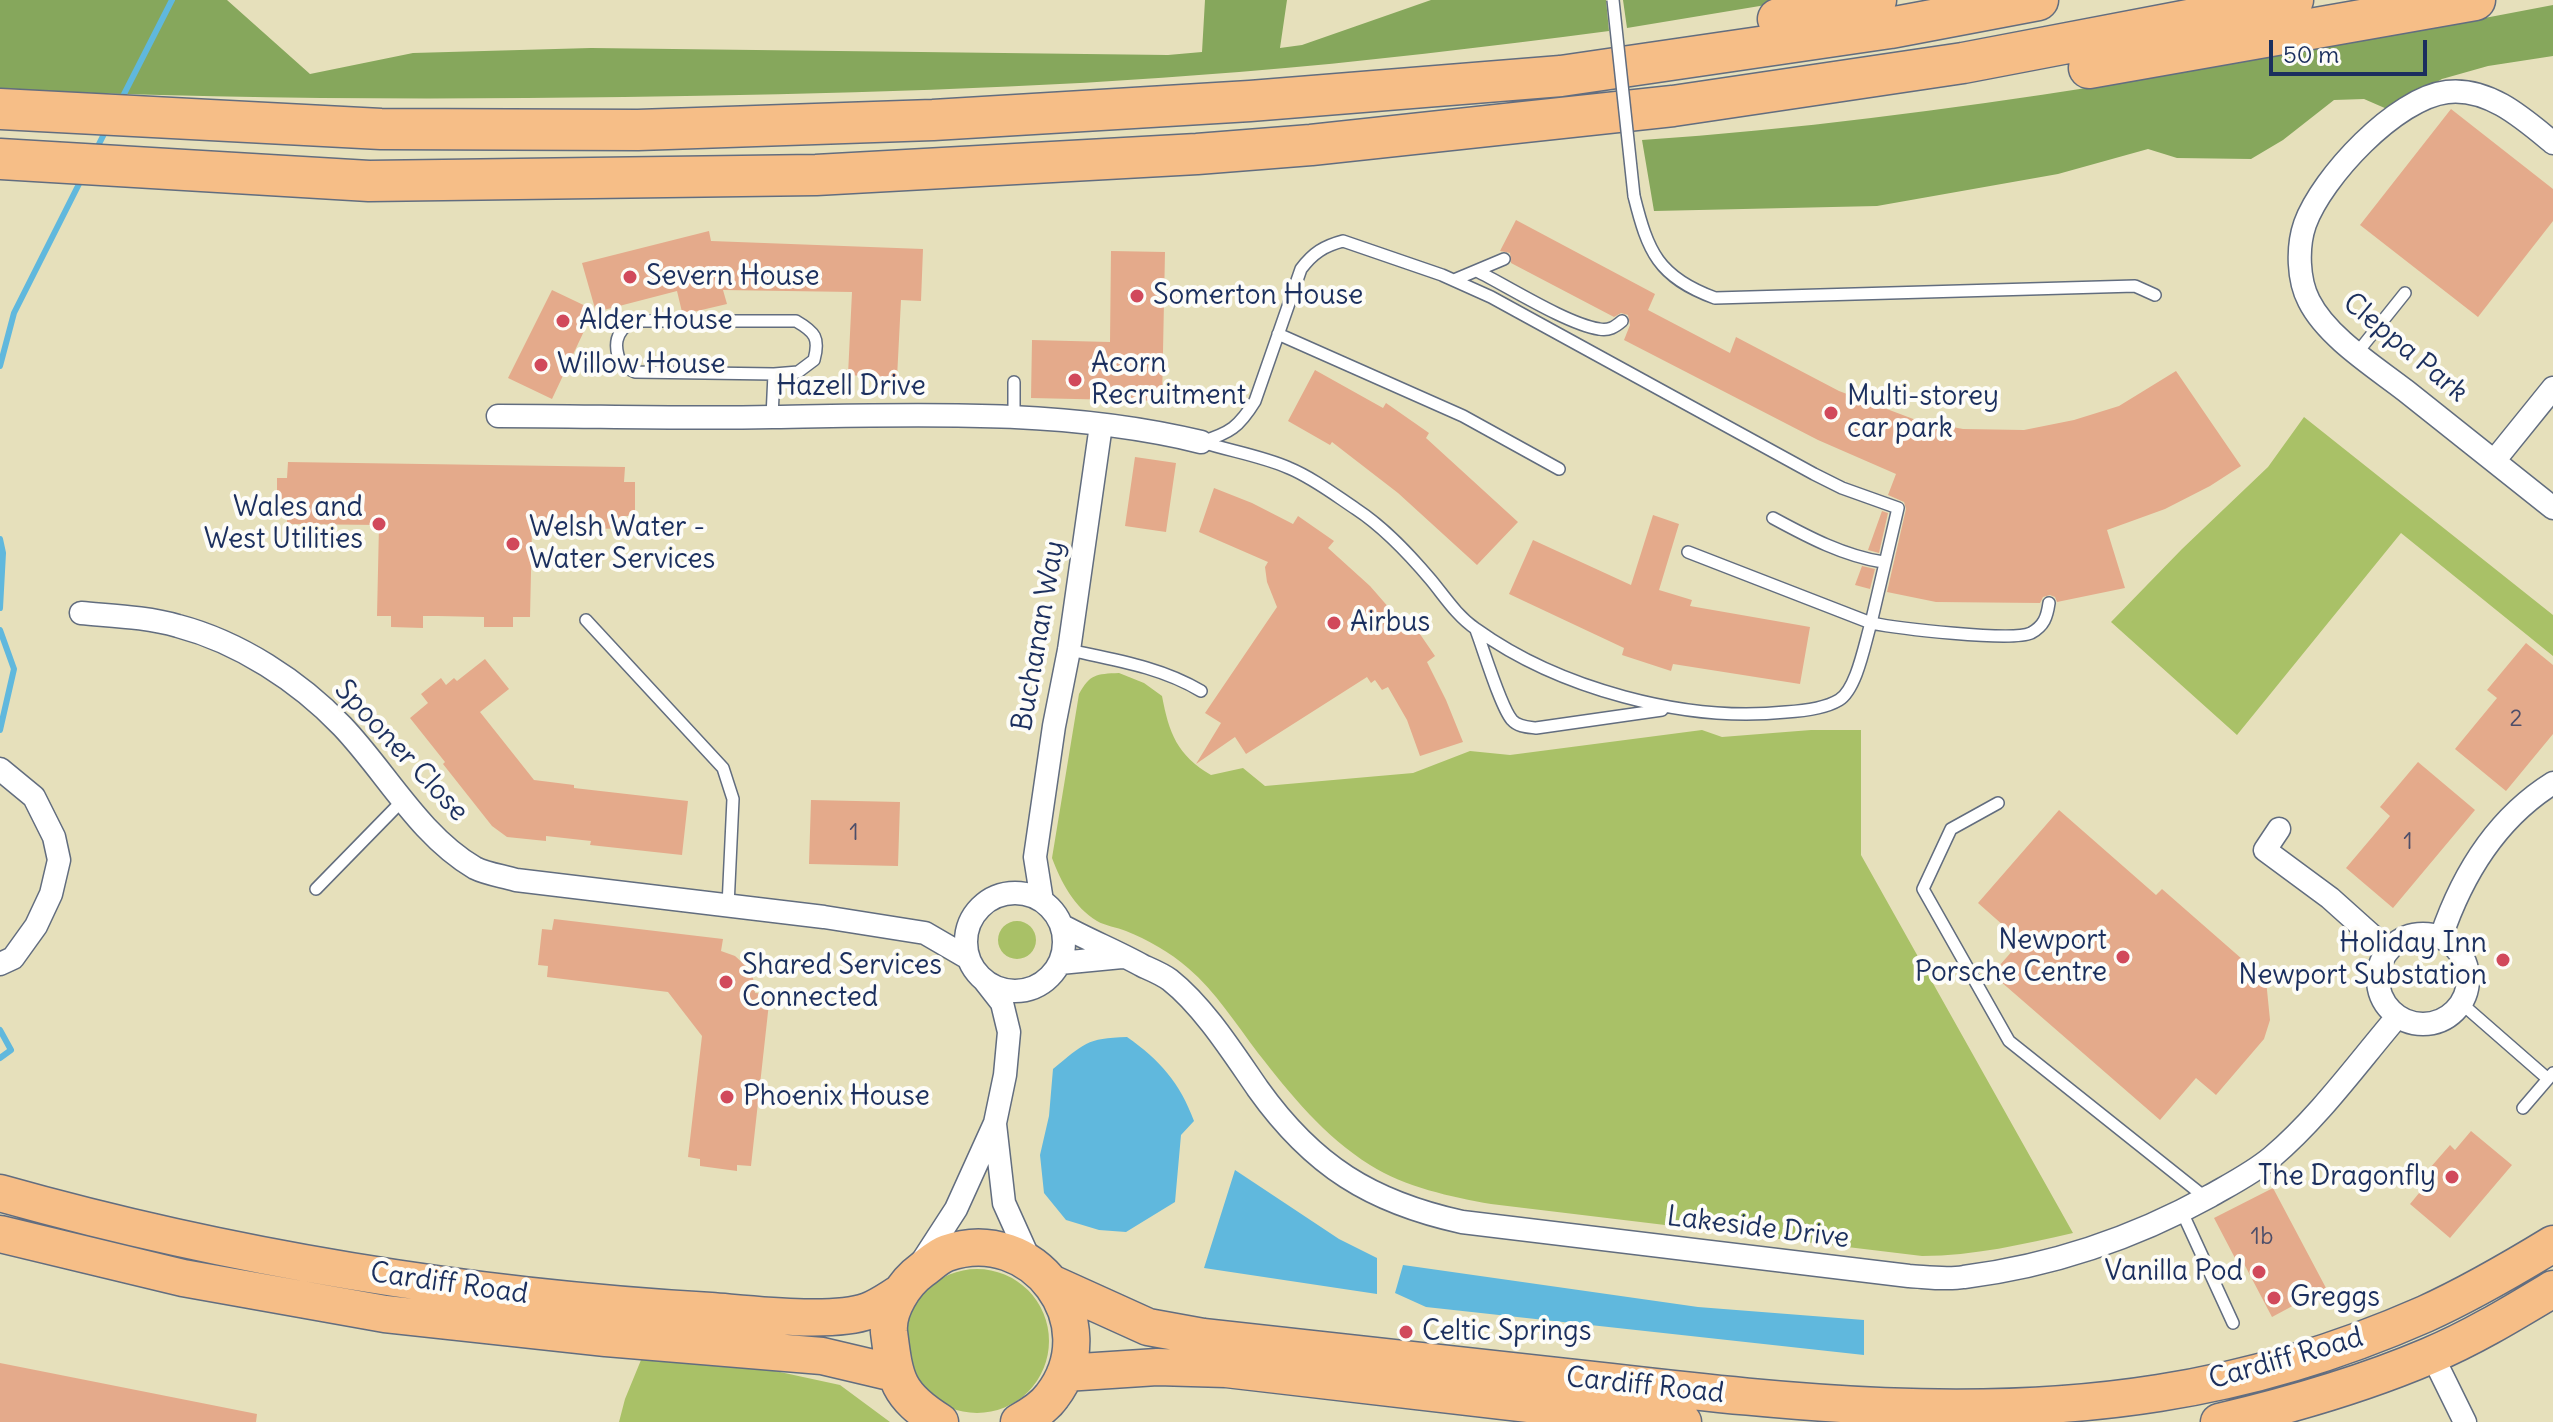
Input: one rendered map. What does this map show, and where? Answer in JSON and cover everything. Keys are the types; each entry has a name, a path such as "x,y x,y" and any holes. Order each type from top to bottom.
{"highway":[{"path":"1408,88 1876,0"},
{"path":"0,109 381,129 638,130 933,120 1250,101 1561,76 1890,28 2038,0"},
{"path":"1311,145 1719,99 1963,63 2293,0"},
{"path":"0,159 369,181 816,175 1311,145 1688,127 2001,84 2475,0"}],"main road":[{"name":"Cardiff Road","path":"0,1193 78,1215 276,1257 415,1282 613,1305 787,1316 837,1316 867,1311 946,1253 979,1247 1010,1252 1042,1274 1148,1327 1203,1337 1788,1402 1905,1409 2024,1408 2158,1393 2234,1377 2328,1351 2425,1313 2553,1244"},
{"name":"Cardiff Road","path":"0,1234 183,1278 385,1314 606,1338 822,1356 894,1373"},
{"path":"1019,1422 1052,1397 1065,1373 1072,1340 1067,1311 1042,1274"},
{"path":"906,1285 889,1326 894,1373 913,1402 940,1422"},
{"name":"Cardiff Road","path":"2219,1422 2288,1410 2432,1355 2553,1289"},
{"name":"Cardiff Road","path":"1065,1373 1157,1367 1226,1369 1683,1422"}],"street":[{"name":"Cleppa Park","path":"2553,143 2515,113 2484,96 2447,92 2414,102 2375,130 2345,162 2305,224 2300,263 2308,300 2322,321 2357,353 2553,508"},
{"path":"2494,461 2553,388"},
{"name":"Hazell Drive","path":"498,416 772,417 836,414 1014,417 1162,432 1201,442"},
{"name":"Buchanan Way","path":"1061,925 1053,911 1042,901 1035,857 1101,425"},
{"name":"Spooner Close","path":"81,613 178,626 232,647 269,667 300,688 344,727 437,838 476,868 516,880 824,917 925,933 968,958"},
{"path":"0,769 34,797 54,837 59,860 51,894 36,926 7,961"},
{"path":"2441,937 2452,906 2505,820 2529,798 2553,783"},
{"path":"2279,829 2265,850 2330,898 2388,950"},
{"path":"906,1285 956,1209 995,1123 1005,1075 1009,1032 1002,1003 974,970 968,958 966,939 971,920 980,907 1021,879 1035,857"},
{"path":"993,898 1009,893 1026,894 1042,901"},
{"name":"Spooner Close","path":"925,933 971,920"},
{"path":"984,980 998,989 1013,992 1042,984 1060,963 1064,944 1061,925"},
{"name":"Lakeside Drive","path":"1061,925 1169,979 1194,1002 1281,1118 1327,1163 1357,1185 1421,1213 1462,1222 1846,1270 1961,1278 2066,1257 2159,1223 2242,1178 2271,1158 2306,1124 2397,1017"},
{"path":"2419,933 2441,937 2452,943 2462,955 2468,972 2466,995 2457,1010 2433,1024 2417,1024 2397,1017 2384,1003 2378,989 2377,976 2388,950 2403,937 2419,933"},
{"path":"1060,963 1127,957"},
{"path":"1009,1032 1029,990"},
{"path":"995,1123 1004,1203 1042,1274"},
{"path":"2432,1355 2465,1422"}],"lane":[{"path":"1613,0 1634,196 1644,236 1662,267 1689,289 1715,298 2135,286 2155,295"},
{"path":"1343,241 1454,280 1543,324 1814,474 1898,508 1871,623 1851,685 1840,699 1821,706 1767,714 1701,712 1636,700 1525,658 1475,629 1411,557 1360,511 1289,468 1201,442 1227,434 1246,417 1255,401 1301,269 1312,254 1327,245 1343,241"},
{"path":"1454,280 1504,259"},
{"path":"1477,271 1580,323 1601,330 1613,328 1622,321"},
{"path":"2357,353 2405,293"},
{"path":"633,321 796,321 812,330 818,347 814,360 798,372 774,374 635,372 622,366 616,355 616,339 621,328 633,321"},
{"path":"1278,334 1463,416 1559,469"},
{"path":"772,417 774,374"},
{"path":"1014,382 1014,417"},
{"path":"1773,518 1808,537 1865,559 1883,562"},
{"path":"1688,552 1871,623 1902,629 2021,637 2041,627 2049,603"},
{"path":"586,620 723,768 733,799 728,906"},
{"path":"1475,629 1505,707 1512,720 1521,726 1536,728 1670,708"},
{"path":"1069,650 1136,664 1179,678 1201,691"},
{"path":"316,889 403,800"},
{"path":"1998,803 1951,829 1923,889 2009,1041 2206,1198"},
{"path":"2461,1003 2551,1076 2523,1108"},
{"path":"2182,1212 2233,1323"}],"green space":[{"path":"0,0 227,0 310,74 413,53 591,48 1168,55 1202,52 1205,0 1287,0 1280,48 1302,45 1431,0 1606,0 1609,31 1285,68 1008,87 624,97 234,97 0,89"},
{"path":"1623,0 1796,0 1627,28"},
{"path":"2553,5 2553,56 2488,66 2442,79 2387,109 2364,99 2334,100 2283,140 2251,159 2177,158 2148,149 2058,174 1877,206 1654,211 1642,140 1757,131 1985,103 2213,67"},
{"path":"2304,417 2553,615 2553,656 2401,533 2237,735 2111,622 2268,467"},
{"path":"1119,673 1144,683 1162,696 1176,742 1199,767 1211,775 1243,768 1265,786 1413,773 1470,751 1510,755 1702,730 1722,737 1811,730 1861,730 1861,855 2073,1233 1980,1252 1922,1256 1491,1204 1413,1185 1370,1165 1353,1154 1309,1114 1198,977 1158,947 1126,931 1100,923 1089,915 1069,893 1060,876 1052,858 1079,694 1094,676"},
{"path":"1017,921 1031,926 1036,940 1031,954 1017,959 1003,954 998,940 1003,926"},
{"path":"977,1269 1005,1274 1028,1290 1044,1313 1049,1341 1044,1369 1028,1392 1005,1408 977,1413 949,1408 926,1392 910,1369 905,1341 910,1313 926,1290 949,1274"},
{"path":"641,1360 766,1369 840,1385 890,1422 619,1422"}],"water":[{"path":"1127,1037 1168,1073 1194,1121 1181,1135 1175,1202 1126,1232 1099,1230 1066,1220 1044,1193 1040,1155 1049,1116 1053,1069 1086,1044"},
{"path":"1235,1170 1339,1239 1377,1258 1377,1294 1204,1268"},
{"path":"1403,1265 1698,1307 1864,1320 1864,1355 1426,1307 1395,1293"}],"building":[{"path":"2451,109 2553,189 2553,221 2478,317 2360,225"},
{"name":"Multi-storey car park","path":"1516,220 1655,294 1648,310 1730,353 1736,337 1839,391 1916,420 1963,429 2024,430 2074,420 2119,406 2176,371 2241,466 2165,509 2107,530 2125,588 2057,602 2050,595 2043,597 2040,603 1936,602 1887,592 1906,509 1904,502 1888,495 1896,474 1818,440 1624,340 1630,325 1628,315 1621,313 1614,317 1511,263 1510,253 1500,251"},
{"path":"709,231 711,241 923,249 921,301 901,300 897,378 848,375 852,292 723,290 727,304 682,312 677,291 596,312 582,263"},
{"name":"Somerton House","path":"1111,251 1165,252 1162,401 1031,398 1032,340 1110,342"},
{"path":"552,290 594,310 552,399 508,378"},
{"name":"Airbus","path":"1315,370 1383,408 1386,403 1429,433 1426,438 1518,522 1477,565 1398,493 1332,442 1330,445 1288,421"},
{"path":"1135,457 1176,463 1166,532 1125,526"},
{"path":"288,462 625,467 624,482 635,482 635,516 623,516 622,529 532,527 530,617 513,617 513,627 484,627 484,617 423,616 423,628 391,627 391,616 377,616 379,525 287,524 287,508 277,508 277,478 287,478"},
{"name":"Airbus","path":"1214,488 1293,524 1298,516 1334,541 1328,548 1370,586 1404,625 1411,621 1435,656 1427,662 1463,742 1420,756 1407,720 1388,687 1382,690 1375,680 1371,683 1367,677 1246,754 1235,737 1196,764 1221,723 1205,713 1277,607 1267,582 1265,567 1268,562 1199,532"},
{"path":"1882,511 1888,513 1879,553 1868,550"},
{"name":"Airbus","path":"1653,515 1679,524 1659,590 1692,600 1690,606 1810,627 1800,684 1673,664 1671,671 1622,655 1624,648 1509,594 1533,540 1631,585"},
{"path":"1862,566 1875,569 1870,589 1855,585"},
{"path":"2526,643 2553,665 2553,734 2506,791 2455,749 2497,698 2487,690"},
{"path":"485,659 509,689 480,712 534,780 574,785 574,788 688,801 682,855 590,845 591,841 546,836 546,841 507,837 492,826 410,718 428,703 421,694 441,678 446,685 454,678 457,681"},
{"path":"2418,762 2475,810 2393,908 2346,868 2390,816 2380,807"},
{"path":"811,800 900,802 898,866 809,864"},
{"name":"Newport Porsche Centre","path":"2059,810 2156,895 2162,889 2266,980 2270,1020 2264,1039 2216,1095 2196,1078 2160,1120 1992,974 2021,941 1978,903"},
{"name":"Phoenix House","path":"554,919 723,939 721,951 735,956 746,966 753,978 755,993 770,994 751,1166 737,1165 737,1171 700,1166 700,1159 688,1157 702,1036 668,992 547,977 548,966 538,965 542,929 552,930"},
{"path":"2471,1131 2512,1165 2450,1238 2410,1204 2429,1181 2423,1176 2450,1145 2455,1150"},
{"path":"2273,1188 2326,1288 2272,1317 2241,1258 2236,1260 2214,1218"},
{"path":"0,1363 257,1414 256,1422 0,1422"}],"waterway":[{"path":"121,100 172,0"},
{"path":"96,150 107,128"},
{"path":"0,366 14,313 82,178"},
{"path":"0,539 3,553 0,608"},
{"path":"0,630 14,669 0,730"},
{"path":"0,1030 11,1050 0,1058"}],"place":[{"name":"Severn House","path":"630,277"},
{"name":"Somerton House","path":"1137,296"},
{"name":"Alder House","path":"563,321"},
{"name":"Willow House","path":"541,365"},
{"name":"Acorn Recruitment","path":"1075,380"},
{"name":"Multi-storey car park","path":"1831,413"},
{"name":"Wales and West Utilities","path":"379,524"},
{"name":"Welsh Water - Water Services","path":"513,544"},
{"name":"Airbus","path":"1334,623"},
{"name":"Newport Porsche Centre","path":"2123,957"},
{"name":"Holiday Inn Newport Substation","path":"2503,960"},
{"name":"Shared Services Connected","path":"726,982"},
{"name":"Phoenix House","path":"727,1097"},
{"name":"The Dragonfly","path":"2452,1177"},
{"name":"Vanilla Pod","path":"2259,1272"},
{"name":"Greggs","path":"2274,1298"},
{"name":"Celtic Springs","path":"1406,1332"}]}
